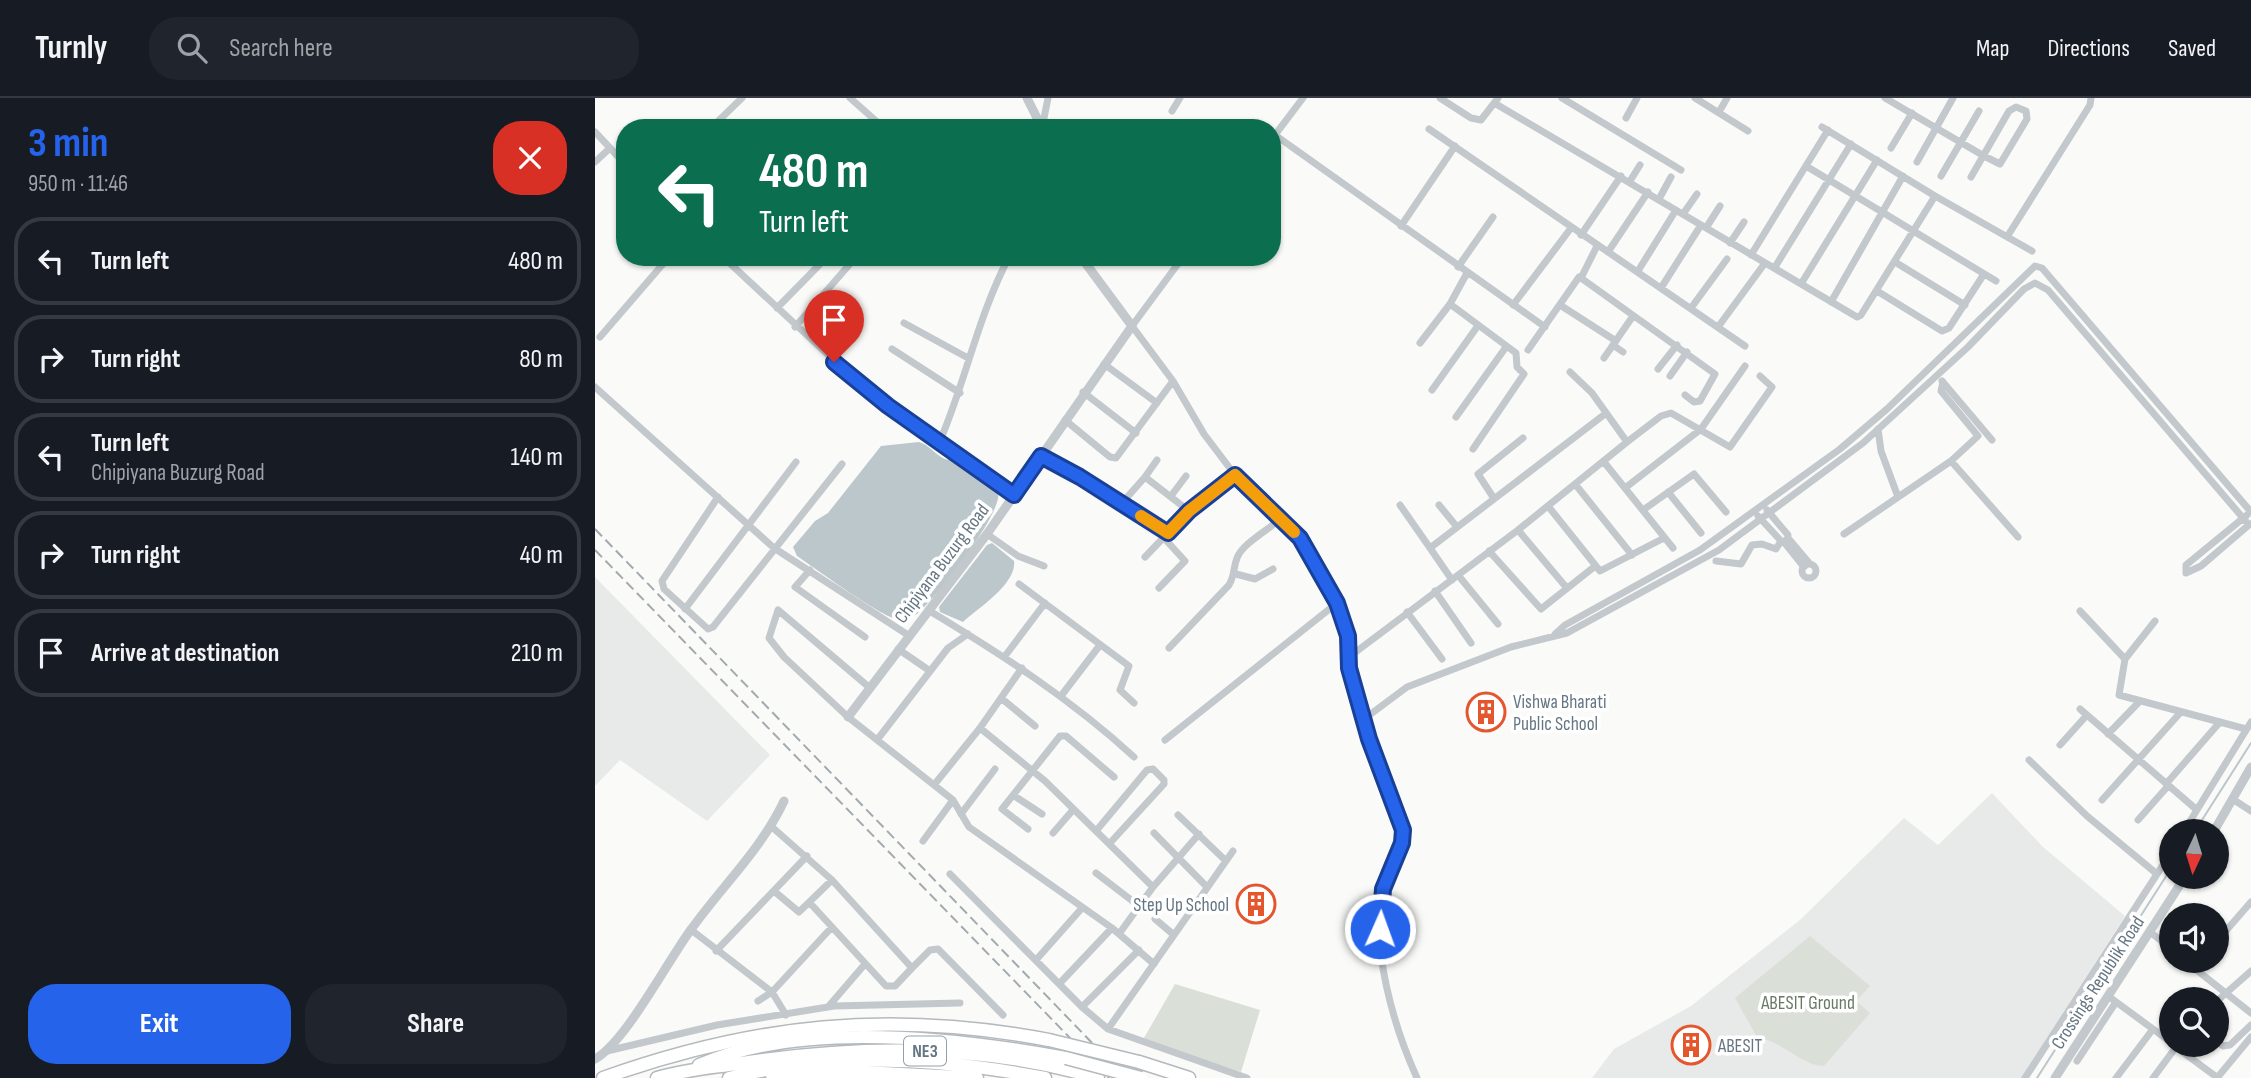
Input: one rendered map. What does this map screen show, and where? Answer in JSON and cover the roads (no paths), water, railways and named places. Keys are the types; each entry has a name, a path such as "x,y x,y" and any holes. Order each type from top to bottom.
{"highway":[{"path":"603,1078 648,1062 746,1036 888,1023 943,1024 1049,1040 1139,1062 1189,1078"},
{"path":"729,1078 756,1064 848,1038 898,1037 1002,1046 1066,1058 1141,1078"},
{"name":"NE3","path":"756,1064 834,1052 923,1051 1039,1064 1092,1076"},
{"path":"595,1072 628,1062 648,1062"},
{"name":"NE3","path":"657,1078 692,1068 848,1062 918,1062 1045,1078"},
{"path":"756,1064 977,1078"}],"street":[{"path":"722,119 742,98"},
{"path":"850,98 874,119"},
{"path":"1027,98 1038,119"},
{"path":"1044,119 1048,98"},
{"path":"1172,111 1180,98"},
{"path":"1281,128 1303,98"},
{"path":"1440,98 1476,120 1484,118 1497,101 1751,256 1859,316 1935,196"},
{"path":"1562,98 1681,170"},
{"path":"1626,118 1637,98"},
{"path":"1695,98 1748,131"},
{"path":"1720,112 1727,98"},
{"path":"1885,98 1984,156 2002,163 2027,119 2026,111 2017,107 2011,109 1984,156 1971,177"},
{"path":"1917,162 1953,98"},
{"path":"2007,237 2090,105 2091,98"},
{"path":"1941,176 1979,111"},
{"path":"1891,148 1912,113"},
{"path":"1429,129 1745,346"},
{"path":"1751,256 1806,166 1825,129 2032,251"},
{"path":"595,132 616,154"},
{"path":"1281,142 1545,327"},
{"path":"1775,267 1850,144"},
{"path":"1401,226 1455,146"},
{"path":"595,162 610,148"},
{"path":"1801,284 1877,160"},
{"path":"1630,181 1640,165"},
{"path":"1806,166 1996,281"},
{"path":"1581,235 1621,176"},
{"path":"1831,302 1903,176"},
{"path":"1659,199 1671,177"},
{"path":"1608,252 1648,192"},
{"path":"1638,271 1680,212 1697,194"},
{"path":"1661,288 1720,206"},
{"path":"1458,267 1493,217"},
{"path":"1730,243 1744,222"},
{"path":"1513,305 1571,228"},
{"path":"1528,350 1579,277 1597,246"},
{"path":"1691,308 1727,259"},
{"path":"1895,262 1965,305"},
{"path":"1718,327 1765,263"},
{"path":"600,337 661,266"},
{"path":"733,266 795,327 888,406 1014,495"},
{"path":"777,308 818,266"},
{"path":"795,327 848,266"},
{"path":"940,441 960,393 968,358 1005,266"},
{"path":"1088,266 1173,381 1204,434 1235,475 1300,538 1337,603 1348,636 1349,668 1374,756 1403,830 1402,843 1383,889 1381,951 1387,989 1416,1078"},
{"name":"Chipiyana Buzurg Road","path":"848,717 987,534 1083,392 1176,266"},
{"path":"1555,634 1565,625 1700,550 1857,435 2027,270 2039,266 2148,390 2249,516"},
{"path":"1420,343 1450,304 1467,273"},
{"path":"1877,291 1943,331 1949,328 1984,274"},
{"path":"1579,277 1687,352 1716,376 1698,402 1685,395"},
{"path":"1364,719 1401,691 1418,682 1555,634 1567,633 1674,577 1719,550 1863,443 1939,380 2018,294 2035,283 2048,289 2140,397 2249,516"},
{"path":"2009,289 2018,294"},
{"path":"1450,304 1517,355 1517,365 1524,377 1473,449"},
{"path":"1560,305 1623,352"},
{"path":"1604,358 1633,316"},
{"path":"904,323 968,358"},
{"path":"1432,390 1477,327"},
{"path":"1658,369 1677,345"},
{"path":"1456,417 1506,347"},
{"path":"892,349 960,393"},
{"path":"1670,376 1687,352"},
{"path":"1104,364 1157,403"},
{"path":"1625,488 1701,429 1745,366"},
{"path":"1928,369 1992,440"},
{"path":"1570,372 1592,393 1627,442"},
{"path":"1349,657 1518,530 1666,413 1701,429 1730,447 1772,387 1759,376"},
{"path":"1844,534 1951,461 1978,436 1941,391 1939,380"},
{"path":"1065,420 1113,458 1119,456 1173,381"},
{"path":"595,387 774,548 908,635"},
{"path":"2140,397 2148,390"},
{"path":"1083,392 1136,433"},
{"path":"1430,548 1493,497 1605,414"},
{"path":"1878,429 1881,451 1898,497"},
{"path":"1857,435 1863,443"},
{"path":"1493,497 1477,475 1523,438"},
{"path":"1041,456 1122,503 1166,536 1185,561 1159,589"},
{"path":"1122,503 1157,460"},
{"path":"1604,461 1673,548"},
{"path":"1951,461 2018,537"},
{"path":"685,609 796,462"},
{"path":"718,497 662,579 664,589 705,628 713,627 842,464"},
{"path":"1643,510 1694,474 1726,512"},
{"path":"1145,557 1189,511 1235,475"},
{"path":"1171,496 1186,476"},
{"path":"1145,477 1189,511"},
{"path":"1575,484 1632,555"},
{"path":"1668,492 1701,533"},
{"path":"1761,504 1769,512 1784,540"},
{"path":"1400,505 1430,548 1498,624"},
{"path":"1439,505 1457,527"},
{"path":"1548,506 1594,567 1604,570 1664,538"},
{"path":"1753,510 1807,566"},
{"path":"2249,516 2201,566 2186,573 2186,565 2249,516"},
{"path":"1169,648 1236,575 1237,556 1279,520"},
{"path":"1518,530 1566,587"},
{"path":"987,534 1018,556 1044,566"},
{"path":"1716,561 1741,564 1752,545 1762,544 1776,549 1784,540"},
{"path":"1489,551 1541,609 1594,567"},
{"path":"1236,575 1255,579 1273,569"},
{"path":"810,570 795,587 865,637"},
{"path":"1019,584 1130,668 1120,689 1134,703"},
{"path":"1435,592 1471,643"},
{"path":"1005,656 1045,603"},
{"path":"1165,740 1337,603"},
{"path":"870,688 778,610 769,635 771,642 848,717 953,800 969,827 1112,928 1154,964"},
{"path":"928,610 1005,656 1061,696 1134,757"},
{"path":"2080,611 2125,659"},
{"path":"1407,612 1442,659"},
{"path":"2155,621 2125,659 2119,695 2180,713 2249,725 2191,819"},
{"path":"877,740 952,643 968,634"},
{"path":"1061,696 1101,645"},
{"path":"898,649 930,671"},
{"path":"934,785 980,728 1021,668"},
{"path":"1001,698 1035,726"},
{"path":"2108,734 2139,702"},
{"path":"2060,745 2083,712 2197,810"},
{"path":"2102,800 2139,762 2180,713"},
{"path":"2138,820 2220,722"},
{"path":"980,728 1033,771 1153,887"},
{"path":"1028,829 1002,810 1058,737 1063,735 1114,777"},
{"path":"2025,1078 2158,874 2087,816 2029,760"},
{"path":"2222,819 2246,785 2251,767"},
{"path":"961,814 995,769"},
{"path":"1095,831 1147,770 1153,769 1164,780 1164,784 1110,843"},
{"path":"1013,794 1042,814"},
{"path":"923,841 953,800"},
{"path":"2234,800 2251,811"},
{"path":"607,1051 690,929 772,827 784,801"},
{"path":"1052,833 1072,811"},
{"path":"1178,815 1226,861"},
{"path":"772,827 832,880 912,968"},
{"path":"1154,833 1206,886"},
{"path":"1119,934 1153,887 1199,834"},
{"path":"1108,1029 1233,851"},
{"path":"716,951 807,856"},
{"path":"1096,873 1139,906"},
{"path":"950,874 1108,1029 1247,1078"},
{"path":"774,891 799,912 832,880"},
{"name":"Crossings Republik Road","path":"2059,1075 2177,889"},
{"path":"2229,927 2251,902"},
{"path":"810,903 890,988 930,950 938,949 1003,1015"},
{"path":"1036,960 1082,908"},
{"path":"1155,919 1174,935"},
{"path":"758,1001 772,992 832,927"},
{"path":"1060,984 1112,928"},
{"path":"690,929 772,992 786,1015"},
{"path":"2150,932 2159,939"},
{"path":"1083,1007 1139,950"},
{"path":"828,1007 866,964"},
{"path":"2229,989 2251,971"},
{"path":"2201,973 2219,987"},
{"path":"2229,995 2251,1013"},
{"path":"2108,996 2159,1034"},
{"path":"2077,1061 2116,1002"},
{"path":"595,1059 607,1051 717,1025 828,1007 961,1003"},
{"path":"2229,1045 2251,1025"},
{"path":"2116,1078 2153,1029"},
{"path":"2190,1057 2217,1078 2251,1037"},
{"path":"2153,1078 2166,1057"},
{"path":"2202,1078 2208,1071"}],"waterway":[{"path":"2203,819 2251,743"},
{"path":"2037,1078 2159,887"}],"railway":[{"path":"595,529 1126,1078"},
{"path":"595,550 1109,1078"}],"place":[{"name":"Vishwa Bharati Public School","path":"1486,712"},
{"name":"Step Up School","path":"1256,904"},
{"name":"ABESIT","path":"1691,1045"}],"park label":[{"name":"ABESIT Ground","path":"1808,1002"}]}
